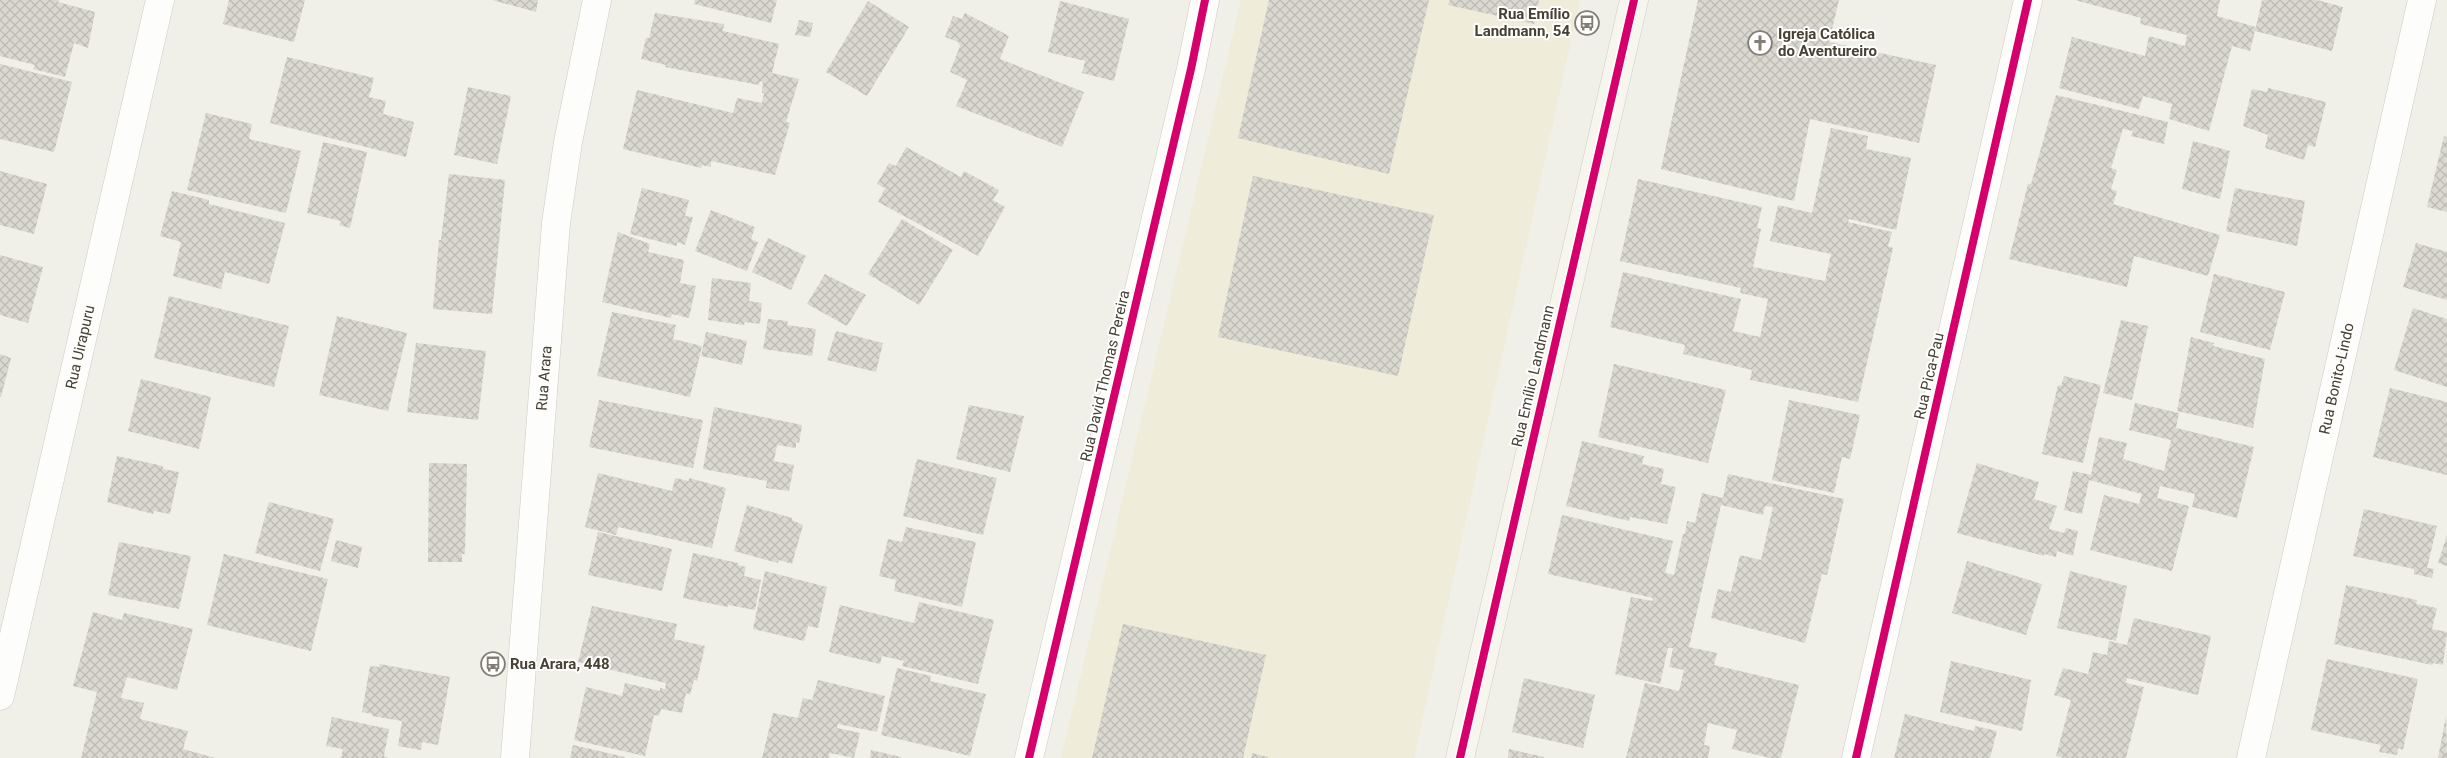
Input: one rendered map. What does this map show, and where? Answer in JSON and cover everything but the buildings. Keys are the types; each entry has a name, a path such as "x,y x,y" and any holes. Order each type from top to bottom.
{"street":[{"name":"Rua Uirapuru","path":"0,696 160,0"},
{"name":"Rua Arara","path":"515,758 556,223 568,142 597,0"},
{"name":"Rua David Thomas Pereira","path":"1029,758 1191,69 1205,0"},
{"name":"Rua Emílio Landmann","path":"1460,758 1634,0"},
{"name":"Rua Pica-Pau","path":"1856,758 2028,0"},
{"name":"Rua Bonito-Lindo","path":"2251,758 2422,0"}],"shaded area":[{"path":"1241,0 1580,0 1414,758 1061,758"}],"cycle path":[{"path":"1029,758 1191,69 1205,0"},
{"path":"1460,758 1634,0"},
{"path":"1856,758 2028,0"}],"place":[{"name":"Rua Emílio Landmann, 54","path":"1587,23"},
{"name":"Igreja Católica do Aventureiro","path":"1760,43"},
{"name":"Rua Arara, 448","path":"493,664"}]}
